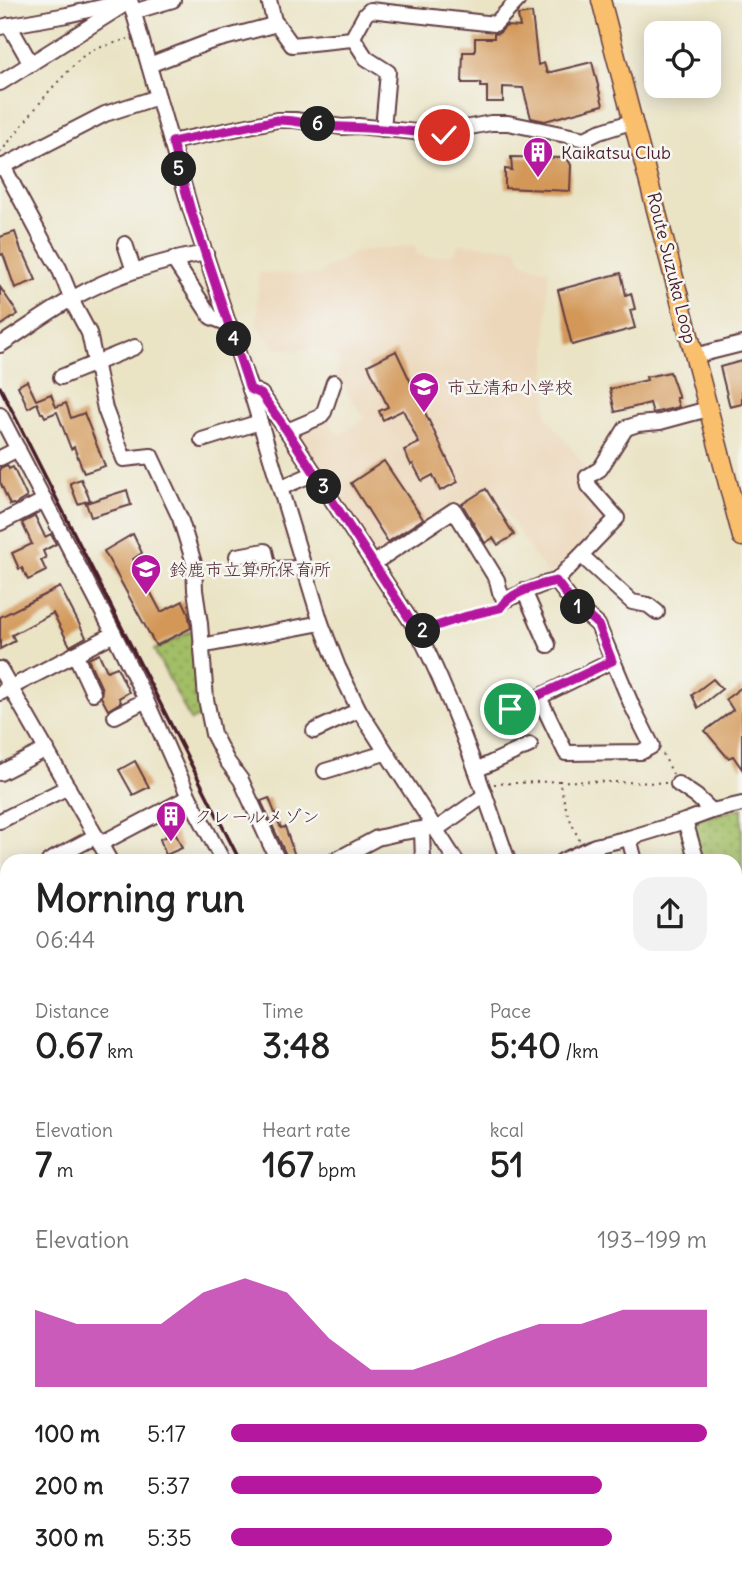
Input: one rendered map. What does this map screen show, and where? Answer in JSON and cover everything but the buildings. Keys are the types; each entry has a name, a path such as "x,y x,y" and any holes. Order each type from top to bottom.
{"main road":[{"name":"Route Suzuka Loop","path":"601,0 742,537"}],"street":[{"path":"31,64 5,26 131,4 173,0"},
{"path":"269,0 275,25"},
{"path":"352,39 368,5 495,24 518,0"},
{"path":"131,4 191,211 250,389 321,623 359,710 428,829 450,854"},
{"path":"1,83 131,4"},
{"path":"149,65 209,42 277,24 292,46 352,39 366,58 388,72 383,129"},
{"path":"158,97 106,114 1,163 60,268 75,307 89,333 105,409 124,458 151,456 180,518 194,563 206,699 213,734 241,780 276,854"},
{"path":"172,142 277,120 444,135 491,123 508,123 585,139 634,121"},
{"path":"125,244 134,271"},
{"path":"0,345 73,298 134,271 173,259 206,253"},
{"path":"173,259 211,317 229,324"},
{"path":"694,356 742,344"},
{"path":"61,377 135,347"},
{"path":"287,431 320,417 334,382"},
{"path":"250,389 261,394 287,431 418,632 436,667 506,854"},
{"path":"374,563 454,510 497,580 505,600 556,581 617,518 589,486 587,477 600,469 626,428 708,409"},
{"path":"0,415 114,634 189,797 219,854"},
{"path":"202,440 260,422"},
{"path":"0,458 18,449"},
{"path":"280,488 315,473"},
{"path":"0,523 46,500"},
{"path":"237,556 265,551 269,569 304,568"},
{"path":"582,556 632,602 648,605 657,612"},
{"path":"539,696 566,753 641,752 652,746 598,625 572,602 556,581"},
{"path":"524,591 548,645"},
{"path":"201,646 321,623"},
{"path":"5,690 114,634"},
{"path":"75,654 93,693"},
{"path":"510,709 612,661"},
{"path":"0,669 5,690 47,749 106,854"},
{"path":"115,716 146,700"},
{"path":"314,731 359,710"},
{"path":"347,854 377,838 441,826 481,783 530,745"},
{"path":"0,773 47,749"},
{"path":"325,771 385,753"},
{"path":"678,784 712,811"},
{"path":"0,821 68,787"},
{"path":"65,854 189,797"},
{"path":"591,853 613,841 742,804"},
{"path":"684,821 695,854"},
{"path":"424,854 428,829"},
{"path":"629,838 633,854"}],"path":[{"path":"1,163 1,150 51,89 82,57 95,49 140,35"},
{"path":"418,632 500,608 505,600"},
{"path":"481,783 559,780 678,784 659,747 652,746"},
{"path":"559,780 567,812 591,853"}],"shaded area":[{"path":"459,244 517,248 524,263 548,270 546,416 585,466 580,481 606,512 606,519 560,568 548,576 488,486 455,504 379,554 372,553 297,436 299,430 325,417 340,435 363,420 364,417 337,378 339,361 322,350 276,348 257,325 259,273 317,275 355,252 415,246 417,254 427,257 454,254"}],"green space":[{"path":"196,628 204,714 191,721 154,650"},
{"path":"742,808 742,854 698,854 690,821"}],"railway":[{"path":"0,387 236,854"}],"place":[{"name":"Kaikatsu Club","path":"538,179"},
{"name":"市立清和小学校","path":"424,414"},
{"name":"鈴鹿市立算所保育所","path":"146,596"},
{"name":"クレールメゾン","path":"171,843"}],"route":[{"path":"444,135 277,120 172,142 191,211 250,389 261,394 287,431 418,632 500,608 505,600 556,581 572,602 598,625 612,661 510,709"}]}
